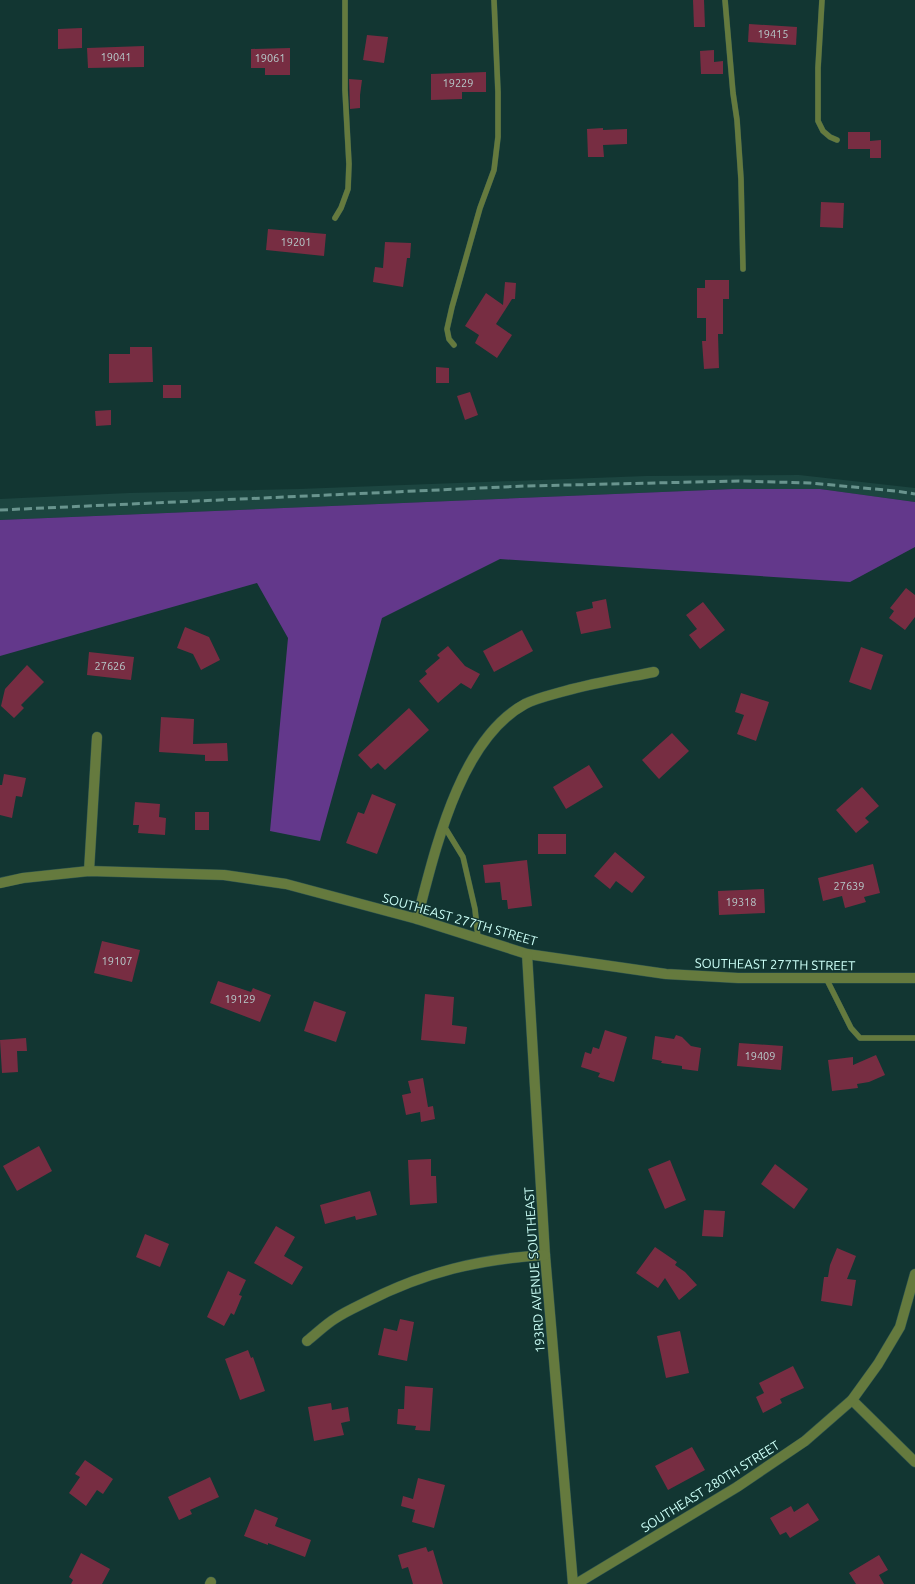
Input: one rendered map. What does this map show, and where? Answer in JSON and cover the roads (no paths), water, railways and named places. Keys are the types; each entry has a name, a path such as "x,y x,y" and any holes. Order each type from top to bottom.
{"street":[{"path":"417,918 437,847 460,783 480,746 508,716 525,704 543,697 593,684 654,672"},
{"path":"89,871 97,737"},
{"name":"SOUTHEAST 277TH STREET","path":"0,883 23,878 89,871 224,875 286,884 417,918 527,954 666,974 738,978 915,978"},
{"name":"193RD AVENUE SOUTHEAST","path":"527,954 545,1255 575,1584"},
{"path":"307,1341 335,1318 393,1288 436,1272 502,1258 545,1255"},
{"name":"SOUTHEAST 280TH STREET","path":"575,1584 761,1470 805,1441 852,1400 878,1364 900,1327 915,1274"},
{"path":"852,1400 915,1462"}],"lane":[{"path":"335,218 341,208 348,189 345,90 345,0"},
{"path":"454,346 448,338 447,329 480,208 495,164 498,137 498,92 494,0"},
{"path":"725,0 733,93 737,120 741,179 743,269"},
{"path":"822,0 818,68 818,121 823,131 830,137 837,140"},
{"path":"444,826 463,857 474,909 478,938"},
{"path":"826,978 851,1028 860,1038 915,1038"}],"railway":[{"path":"0,510 525,486 739,481 810,483 915,494"}]}
